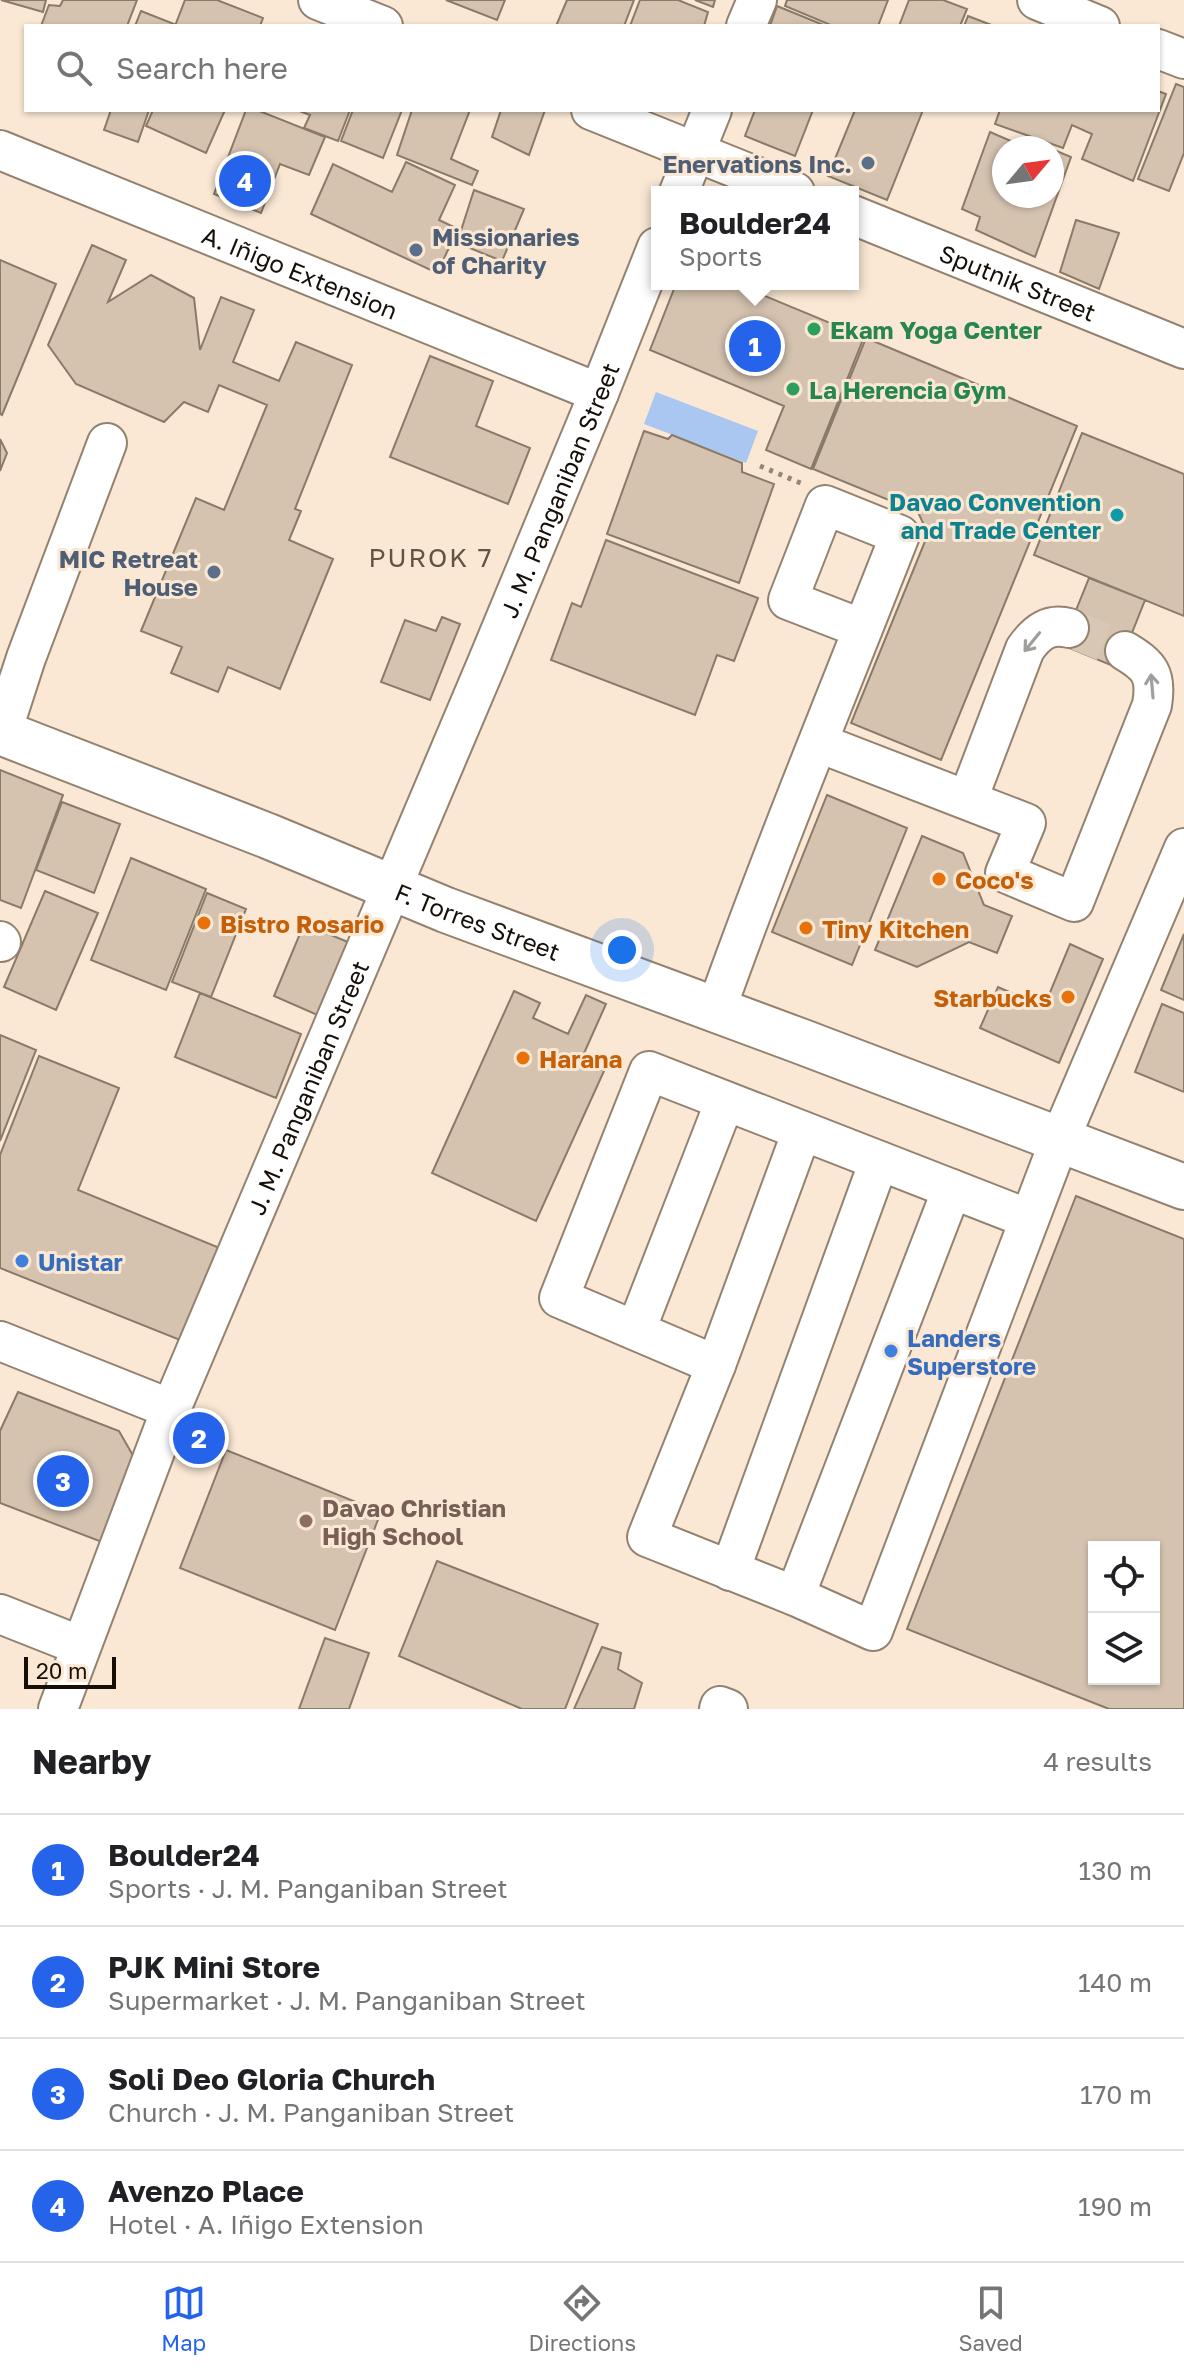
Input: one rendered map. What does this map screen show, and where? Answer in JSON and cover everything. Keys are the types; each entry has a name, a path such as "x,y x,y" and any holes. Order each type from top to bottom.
{"main road":[{"name":"F. Torres Street","path":"1,732 446,910 1184,1187"}],"street":[{"path":"318,0 378,24"},
{"path":"747,24 757,0"},
{"path":"1037,0 1095,24"},
{"path":"1160,50 1184,59"},
{"path":"596,112 780,186"},
{"path":"681,186 711,112"},
{"name":"A. Iñigo Extension","path":"0,150 599,393"},
{"name":"Sputnik Street","path":"859,217 1184,349"},
{"name":"J. M. Panganiban Street","path":"58,1709 171,1409 599,393 651,262"},
{"path":"1,732 107,443"},
{"path":"716,1010 900,535 825,505 788,600 863,629"},
{"path":"968,799 1025,649 1032,638 1044,629 1057,625 1069,628"},
{"path":"819,743 1026,823 1005,873 1074,902 1152,705 1155,686 1150,670 1125,651"},
{"path":"802,1131 716,1365 647,1537 873,1631 1060,1139 1184,848"},
{"path":"716,1365 559,1298 649,1071 1029,1219"},
{"path":"636,1330 725,1101"},
{"path":"730,1571 879,1161"},
{"path":"795,1596 952,1189"},
{"path":"0,1341 171,1409"},
{"path":"0,1614 81,1646"},
{"path":"719,1709 720,1706 728,1709"}],"path":[{"path":"760,466 805,484 825,505"}],"water":[{"path":"656,392 758,431 746,463 644,424"}],"building":[{"path":"1,0 46,0 43,12"},
{"path":"63,0 137,0 128,24 42,24 49,5 60,6"},
{"path":"185,0 217,0 263,18 261,24 176,24"},
{"path":"446,0 505,0 497,20"},
{"path":"567,0 634,0 625,24 557,24"},
{"path":"640,0 678,0 708,12 705,24 631,24"},
{"path":"695,0 715,0 713,7"},
{"path":"787,0 888,0 879,24 828,24 785,6"},
{"path":"909,0 943,0 967,9 961,24 900,24"},
{"path":"777,6 821,24 771,24"},
{"path":"141,11 174,24 136,24"},
{"path":"968,16 989,24 965,24"},
{"path":"1176,84 1184,87 1184,153 1169,191 1138,179"},
{"path":"1160,92 1166,94 1160,110"},
{"path":"110,112 148,112 138,142 104,130"},
{"path":"152,112 224,112 206,153 146,126"},
{"path":"245,112 262,112 325,137 309,175 280,164 261,213 214,194"},
{"path":"302,112 349,112 338,141 304,128 310,115"},
{"path":"352,112 401,112 383,158 341,141"},
{"path":"411,112 469,112 451,159 478,171 472,185 397,155"},
{"path":"500,112 544,112 529,155 492,137"},
{"path":"754,112 812,112 795,156 745,136"},
{"path":"854,112 922,112 887,200 859,186 828,176"},
{"path":"999,112 1159,112 1133,181 1082,159 1092,134 1072,125 1064,145 1064,136 1029,136 995,124"},
{"path":"990,132 999,136 992,136 992,208 1053,208 1035,257 976,230 980,217 962,209"},
{"path":"1064,154 1071,157 1064,176"},
{"path":"406,162 455,185 439,220 458,229 437,273 311,214 333,164 392,192"},
{"path":"474,190 524,209 502,261 457,243"},
{"path":"1076,220 1119,233 1099,289 1060,272"},
{"path":"92,245 126,260 108,302 151,275 194,298 200,350 221,297 254,310 233,362 279,381 296,342 352,365 295,509 301,511 289,540 333,559 280,689 228,667 218,692 171,673 182,647 141,631 196,498 224,510 267,405 219,385 208,412 184,402 164,422 76,384 48,345"},
{"path":"0,260 56,284 2,415 0,414"},
{"path":"674,290 750,290 864,337 811,469 766,450 784,406 650,350"},
{"path":"866,338 1077,426 941,760 851,723 928,534 918,512 813,469"},
{"path":"430,356 493,381 476,426 530,448 508,504 390,457"},
{"path":"644,431 668,439 672,435 742,463 742,472 774,484 739,583 607,534"},
{"name":"Davao Convention and Trade Center","path":"1082,433 1184,474 1184,616 1034,555"},
{"path":"0,439 7,453 0,471"},
{"path":"606,540 758,598 734,661 717,655 695,715 551,660 572,603 581,607"},
{"path":"1089,578 1145,600 1118,668 1062,645"},
{"path":"442,617 460,624 430,700 381,682 405,620 436,631"},
{"path":"0,770 63,795 21,908 0,900"},
{"path":"827,795 907,828 852,965 772,932"},
{"path":"62,802 120,824 94,893 36,870"},
{"name":"Coco's","path":"922,836 963,853 984,905 1012,916 997,953 969,942 917,967 875,950"},
{"path":"131,858 206,889 166,990 91,960"},
{"path":"45,891 98,913 56,1010 4,987"},
{"path":"207,893 246,909 211,997 172,982"},
{"path":"304,924 353,944 322,1017 274,996"},
{"path":"1184,934 1184,1000 1161,990"},
{"name":"Starbucks","path":"1070,944 1103,959 1059,1063 980,1028 998,987 1044,1007"},
{"path":"514,991 540,1003 533,1018 568,1034 586,995 606,1004 581,1060 604,1071 536,1221 432,1173"},
{"path":"200,993 301,1034 276,1098 175,1057"},
{"path":"1162,1004 1184,1013 1184,1092 1135,1072"},
{"path":"0,1035 36,1050 0,1141"},
{"path":"39,1056 119,1088 78,1190 227,1251 190,1344 0,1268 0,1155"},
{"path":"1076,1196 1184,1239 1184,1709 1109,1709 907,1629"},
{"path":"18,1392 119,1431 135,1459 102,1542 0,1503 0,1431"},
{"path":"226,1450 381,1512 335,1630 180,1568"},
{"path":"437,1561 598,1624 565,1709 522,1709 399,1656"},
{"path":"325,1638 369,1653 349,1709 299,1709"},
{"path":"602,1647 621,1653 618,1669 642,1683 634,1709 574,1709"}],"tunnel":[{"path":"1069,628 1125,651"}],"place":[{"name":"Enervations Inc.","path":"868,163"},
{"name":"Avenzo Place","path":"245,181"},
{"name":"Missionaries of Charity","path":"416,250"},
{"name":"Ekam Yoga Center","path":"814,329"},
{"name":"Boulder24","path":"755,346"},
{"name":"La Herencia Gym","path":"793,389"},
{"name":"Davao Convention and Trade Center","path":"1117,515"},
{"name":"MIC Retreat House","path":"214,572"},
{"name":"Coco's","path":"939,879"},
{"name":"Bistro Rosario","path":"204,923"},
{"name":"Tiny Kitchen","path":"806,928"},
{"name":"Starbucks","path":"1068,997"},
{"name":"Harana","path":"523,1058"},
{"name":"Unistar","path":"22,1261"},
{"name":"Landers Superstore","path":"891,1351"},
{"name":"PJK Mini Store","path":"199,1438"},
{"name":"Soli Deo Gloria Church","path":"63,1481"},
{"name":"Davao Christian High School","path":"306,1521"}],"district":[{"name":"PUROK 7","path":"431,557"}]}
